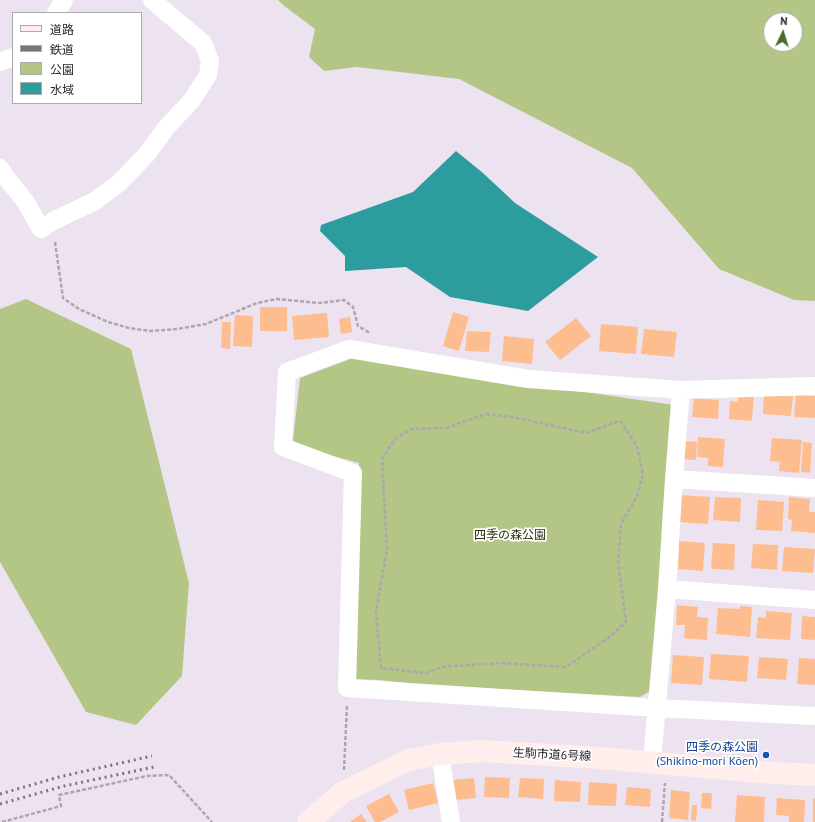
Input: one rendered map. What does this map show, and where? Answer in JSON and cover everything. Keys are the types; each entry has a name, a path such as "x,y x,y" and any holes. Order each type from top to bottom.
{"street":[{"path":"57,12 64,0"},
{"path":"0,168 25,201 41,229 53,221 95,200 119,183 147,154 166,128 192,100 208,75 210,61 203,43 152,0"},
{"path":"0,62 12,56"},
{"path":"815,386 681,390 528,379 349,349 287,372 283,447 353,473 347,688 658,708 815,716"},
{"path":"652,762 658,708 681,390"},
{"path":"674,479 815,488"},
{"path":"667,589 815,600"},
{"name":"生駒市道6号線","path":"308,822 343,792 408,760 440,754 481,751 652,762 772,773 815,775"},
{"path":"440,754 451,822"}],"path":[{"path":"53,221 63,298 79,308 108,322 129,328 150,331 177,329 206,324 257,303 277,299 319,303 344,300 353,307 358,326 375,336"},
{"path":"486,414 513,417 586,434 620,421 637,446 643,474 638,496 621,524 618,561 626,622 608,638 566,667 500,663 441,667 426,674 381,668 379,643 376,611 387,550 382,459 394,439 412,429 446,428 486,414"},
{"path":"343,792 347,688"},
{"path":"2,822 62,806 59,795 147,776 169,775 212,822"},
{"path":"662,822 666,780"}],"green space":[{"path":"278,0 815,0 815,301 794,300 719,269 632,168 459,79 357,67 324,71 309,57 315,29"},
{"path":"26,299 131,349 189,583 182,676 136,725 86,712 0,562 0,309"},
{"name":"四季の森公園","path":"353,358 674,405 652,690 640,697 425,685 355,679 359,463 299,447 293,440 300,378"}],"water":[{"path":"456,151 483,173 515,203 598,257 528,311 450,297 406,267 345,271 345,256 320,231 321,225 413,192"}],"building":[{"path":"260,307 287,307 287,331 260,331"},
{"path":"453,312 469,317 459,351 443,346"},
{"path":"327,313 329,337 294,340 292,316"},
{"path":"235,315 253,316 252,347 233,346"},
{"path":"350,317 352,332 341,334 339,319"},
{"path":"576,318 591,336 560,360 545,342"},
{"path":"222,322 231,322 230,349 221,348"},
{"path":"601,324 638,327 636,354 599,351"},
{"path":"644,329 677,332 674,357 641,354"},
{"path":"467,331 491,332 489,352 465,351"},
{"path":"504,336 534,339 532,364 502,361"},
{"path":"738,394 754,396 752,421 729,419 730,401 738,402"},
{"path":"764,394 793,396 791,416 763,414"},
{"path":"796,395 815,396 815,418 794,417"},
{"path":"694,398 719,400 718,419 692,417"},
{"path":"698,437 725,439 723,467 708,466 708,458 697,457"},
{"path":"772,438 802,440 799,473 779,471 780,462 770,461"},
{"path":"684,441 697,442 696,460 683,459"},
{"path":"803,442 812,443 810,473 801,472"},
{"path":"681,495 710,497 708,524 679,522"},
{"path":"715,497 741,498 740,522 713,520"},
{"path":"789,497 810,499 809,512 815,512 815,533 791,531 792,520 788,519"},
{"path":"758,500 784,502 782,531 756,530"},
{"path":"679,541 705,543 703,571 678,569"},
{"path":"713,543 735,544 734,570 711,569"},
{"path":"753,544 778,545 777,570 751,568"},
{"path":"784,547 815,549 813,573 782,571"},
{"path":"677,605 698,607 697,617 708,618 707,640 684,638 685,625 676,625"},
{"path":"740,606 752,607 750,637 716,634 718,608 740,609"},
{"path":"766,611 792,613 790,640 756,638 758,617 766,618"},
{"path":"802,616 815,617 815,640 801,639"},
{"path":"711,654 749,656 747,682 709,679"},
{"path":"673,655 704,657 702,685 671,683"},
{"path":"759,657 788,659 786,680 757,678"},
{"path":"799,658 815,659 815,685 797,684"},
{"path":"485,777 510,778 509,798 484,797"},
{"path":"474,778 476,798 455,800 452,780"},
{"path":"520,778 544,779 543,799 518,797"},
{"path":"555,780 581,782 580,802 554,801"},
{"path":"589,782 617,784 616,806 588,805"},
{"path":"433,783 438,803 409,810 404,790"},
{"path":"627,787 651,789 650,807 625,805"},
{"path":"671,790 690,792 688,820 669,818"},
{"path":"702,793 712,793 711,809 701,808"},
{"path":"389,794 399,812 380,822 375,822 366,806"},
{"path":"737,795 765,797 764,822 735,822"},
{"path":"777,798 805,800 804,822 789,822 789,816 776,815"},
{"path":"813,798 815,798 815,822 813,822"},
{"path":"692,805 697,805 696,821 691,820"},
{"path":"361,814 367,822 350,822"}],"railway":[{"path":"0,794 59,777 152,756"},
{"path":"0,804 64,786 154,767"}],"place":[{"name":"四季の森公園 (Shikino-mori Kōen)","path":"766,755"}]}
